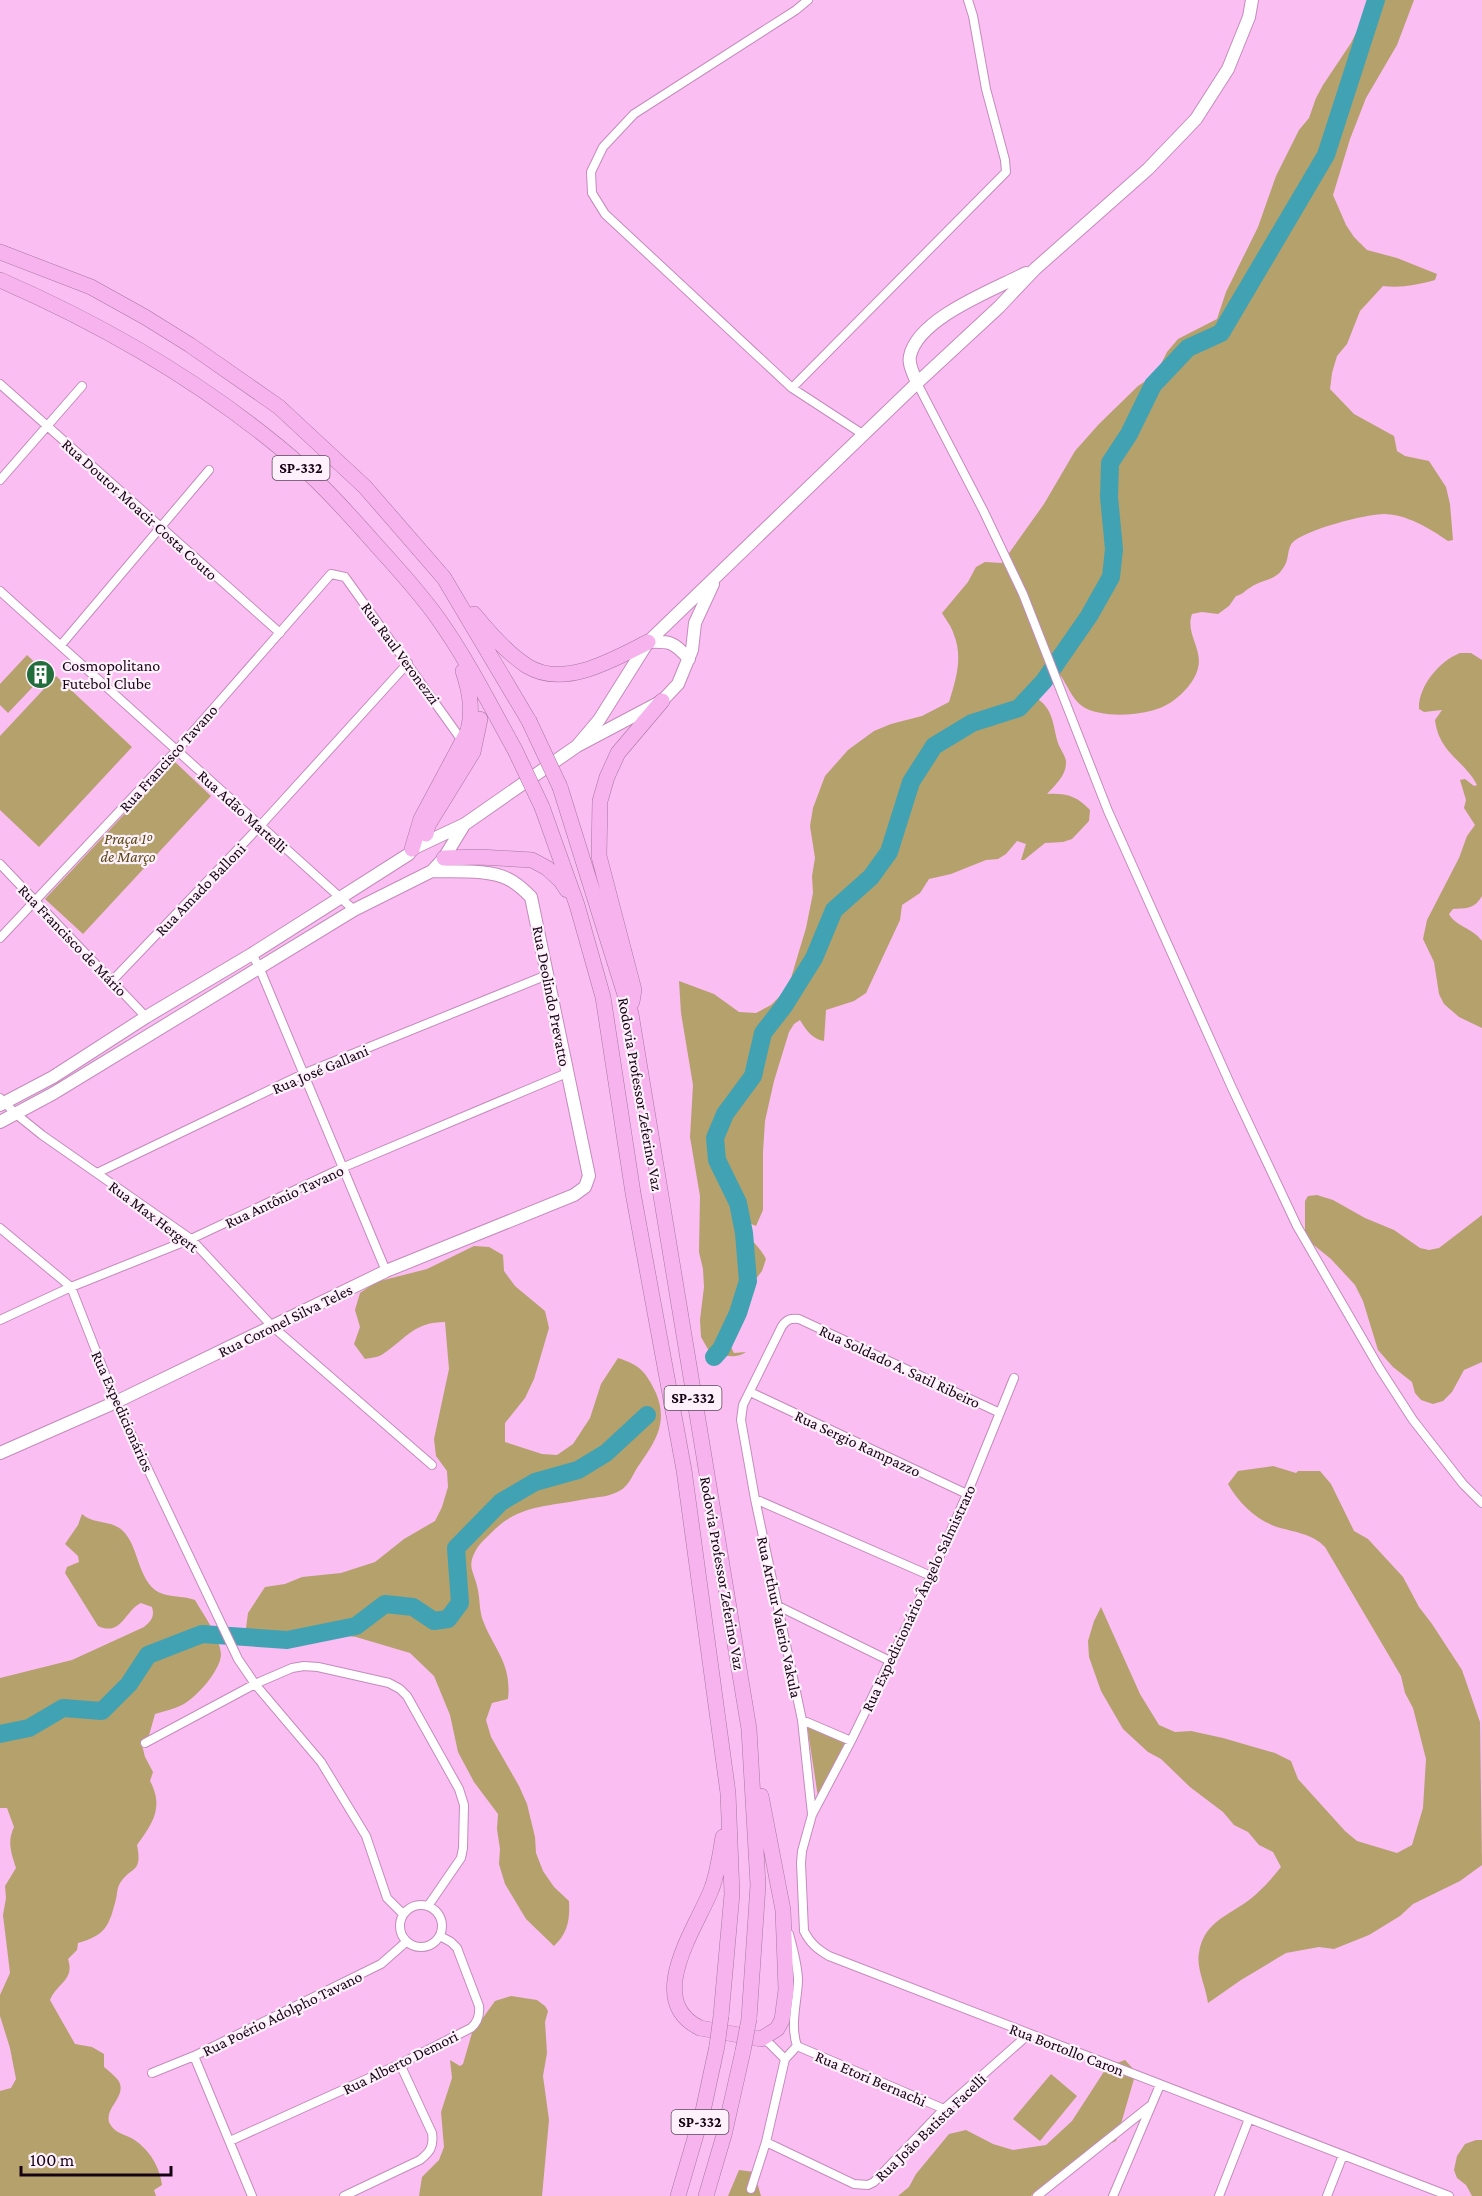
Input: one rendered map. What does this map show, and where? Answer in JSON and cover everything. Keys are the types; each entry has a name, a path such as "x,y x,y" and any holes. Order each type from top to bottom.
{"highway":[{"name":"Rodovia Professor Zeferino Vaz","path":"0,252 91,287 190,345 279,407 365,487 444,578 529,721 560,787 631,1014 660,1201 749,1729 758,1885 749,2019 724,2135 706,2196"},
{"name":"Rodovia Professor Zeferino Vaz","path":"0,280 135,346 202,389 281,448 351,517 437,617 481,689 515,750 542,807 577,905 603,997 633,1193 684,1470 728,1793 732,1894 721,2016 703,2111 678,2196"},
{"path":"444,578 507,650 528,667 552,675 574,672 612,660 648,642"},
{"path":"415,848 421,819 464,742 471,718 471,702 454,643"},
{"path":"415,848 473,752 479,729 481,689"},
{"path":"631,1014 634,990 599,856 600,801 607,777 618,753 662,701"},
{"path":"444,858 480,857 532,860 547,868 561,881 577,905"},
{"path":"728,1793 717,1867 702,1912 683,1948 675,1977 674,1996 684,2017 700,2028 761,2039 777,2029 782,2020 786,1990 783,1910 749,1729"}],"street":[{"path":"808,0 634,114 603,147 591,172 592,193 605,214 792,388 864,435"},
{"path":"792,388 1006,172 1005,160 986,89 974,16 968,0"},
{"path":"577,747 599,720 648,642 999,307 1035,269 1148,169 1196,119 1228,69 1249,17 1252,0"},
{"path":"1035,269 940,317 919,338 910,354 910,363 917,383 983,510 1023,594 1108,811 1232,1088 1298,1226 1380,1369 1413,1420 1463,1484 1482,1503"},
{"name":"Rua Doutor Moacir Costa Couto","path":"0,384 280,633"},
{"path":"0,480 82,386"},
{"path":"61,645 209,470"},
{"name":"Rua Francisco Tavano","path":"0,938 177,750 331,574"},
{"name":"Rua Raul Veronezzi","path":"331,574 345,577 464,742"},
{"path":"1,1102 53,1077 146,1017 341,899 415,848 465,824 577,747 662,701 678,684 689,659 695,623 717,575"},
{"name":"Rua Adão Martelli","path":"0,591 354,910"},
{"path":"648,642 668,641 677,646 689,659"},
{"name":"Rua Amado Balloni","path":"111,982 260,826 408,663"},
{"path":"0,1122 354,910 428,872 444,858 465,824"},
{"path":"415,848 408,862 414,868 428,872"},
{"name":"Rua Francisco de Mário","path":"0,864 146,1017"},
{"name":"Rua Deolindo Prevatto","path":"428,872 489,874 506,877 519,885 531,897 589,1176 585,1186 574,1195"},
{"path":"252,954 344,1167 386,1271"},
{"name":"Rua José Gallani","path":"97,1173 303,1074 547,975"},
{"name":"Rua Antônio Tavano","path":"0,1320 71,1287 191,1239 344,1167 567,1073"},
{"name":"Rua Max Hergert","path":"1,1102 191,1239 272,1326 432,1465"},
{"name":"Rua Coronel Silva Teles","path":"0,1453 116,1402 386,1271 574,1195"},
{"name":"Rua Expedicionários","path":"0,1228 71,1287 116,1402 238,1659 255,1684 321,1762 366,1836 387,1898 403,1914"},
{"name":"Rua Soldado A. Satil Ribeiro","path":"750,1392 786,1320 799,1319 1000,1413"},
{"name":"Rua Expedicionário Ângelo Salmistraro","path":"812,1815 851,1741 931,1576 1014,1378"},
{"name":"Rua Arthur Valerio Vakula","path":"750,1392 743,1405 741,1420 755,1498 802,1720 812,1815"},
{"name":"Rua Sergio Rampazzo","path":"750,1392 967,1494"},
{"path":"755,1498 931,1576"},
{"path":"778,1606 890,1661"},
{"path":"145,1743 255,1684 292,1668 303,1666 388,1683 400,1689 407,1696 459,1789 464,1805 461,1858 428,1906"},
{"path":"802,1720 851,1741"},
{"name":"Rua Bortollo Caron","path":"812,1815 801,1863 804,1931 808,1940 817,1949 829,1956 1343,2155 1436,2194 1449,2196"},
{"path":"418,1905 428,1906 434,1908 441,1918 442,1930 434,1944 425,1948 415,1947 406,1942 400,1932 400,1920 410,1908 418,1905"},
{"path":"751,2189 785,2059 797,2046 794,2016 798,1978 783,1910"},
{"name":"Rua Alberto Demori","path":"230,2141 400,2064 471,2028 479,2018 479,2006 457,1948 440,1936"},
{"name":"Rua Poério Adolpho Tavano","path":"152,2073 194,2056 381,1964 406,1942"},
{"name":"Rua João Batista Facelli","path":"765,2142 854,2184 868,2185 874,2182 944,2109 1029,2034"},
{"path":"761,2039 769,2043 785,2059"},
{"name":"Rua Etori Bernachi","path":"797,2046 944,2109"},
{"path":"194,2056 252,2196"},
{"path":"351,2195 420,2160 429,2153 433,2144 432,2133 400,2064"},
{"path":"1113,2196 1160,2085"},
{"path":"1037,2196 1150,2106"},
{"path":"1219,2196 1249,2119"},
{"path":"1327,2196 1343,2155"}],"green space":[{"path":"1375,0 1414,0 1397,45 1366,98 1350,139 1333,195 1346,225 1367,250 1397,258 1437,274 1435,280 1422,283 1383,286 1360,311 1347,344 1337,356 1330,389 1354,414 1394,436 1397,451 1405,456 1429,461 1446,487 1453,540 1448,541 1409,519 1384,514 1336,524 1299,538 1290,546 1286,562 1278,574 1236,596 1229,606 1218,614 1202,612 1192,614 1191,628 1199,661 1196,674 1182,693 1170,703 1157,709 1119,715 1098,713 1082,706 1076,700 1061,676 1055,674 1052,677 1039,700 1048,709 1066,766 1060,779 1047,794 1066,795 1080,801 1090,810 1089,821 1072,839 1045,843 1024,860 1021,860 1026,844 1017,841 1006,854 998,859 986,860 951,874 929,879 920,893 902,905 900,920 866,993 854,1001 826,1010 824,1041 807,1031 800,1020 794,1024 789,1032 774,1081 765,1121 763,1210 756,1226 744,1221 739,1223 766,1259 762,1271 745,1293 731,1347 734,1353 746,1352 733,1356 709,1351 701,1337 700,1320 704,1287 699,1252 700,1196 690,1137 693,1085 681,1013 679,981 714,994 739,1012 756,1013 771,1005 782,994 791,978 806,928 813,893 812,876 815,858 810,826 813,808 825,776 848,750 874,731 922,716 949,702 956,677 958,652 953,632 942,613 968,582 976,567 985,562 1002,563 1044,504 1075,451 1138,386 1156,374 1167,352 1178,339 1217,319 1226,292 1258,227 1276,176 1299,130 1309,118 1323,85 1351,43"},
{"path":"1460,653 1471,653 1482,660 1482,896 1473,906 1453,909 1449,914 1482,941 1482,1028 1459,1017 1444,1004 1439,994 1434,962 1423,939 1427,920 1459,858 1467,836 1475,825 1464,808 1466,800 1460,780 1465,779 1474,786 1477,785 1472,776 1441,741 1435,720 1442,710 1424,712 1419,709 1422,692 1431,676 1445,662"},
{"path":"27,655 46,673 8,713 0,705 0,684"},
{"path":"56,676 132,747 39,847 0,810 0,736"},
{"name":"Praça 1º de Março","path":"174,761 211,796 83,934 45,899"},
{"path":"1317,1195 1333,1200 1365,1218 1394,1230 1420,1248 1429,1250 1439,1248 1482,1215 1482,1362 1464,1370 1452,1392 1443,1401 1433,1404 1421,1400 1415,1393 1412,1382 1393,1367 1378,1350 1363,1301 1355,1285 1331,1259 1310,1242 1305,1234 1305,1201 1308,1196"},
{"path":"474,1246 489,1247 503,1255 504,1271 515,1286 545,1311 549,1328 534,1379 525,1398 505,1423 505,1442 542,1454 557,1455 573,1444 590,1418 601,1384 618,1358 632,1363 645,1375 660,1404 658,1433 624,1488 608,1495 534,1508 511,1517 482,1542 476,1549 472,1562 482,1618 501,1656 508,1686 508,1699 492,1703 486,1720 491,1737 527,1804 535,1837 536,1853 543,1871 554,1887 569,1901 567,1925 554,1946 526,1919 505,1884 499,1864 498,1814 474,1782 458,1752 450,1715 434,1676 410,1653 356,1637 341,1635 308,1641 290,1648 272,1646 246,1628 248,1613 265,1587 285,1584 302,1577 341,1573 375,1562 404,1539 435,1521 448,1487 447,1471 436,1456 434,1439 449,1369 445,1322 418,1328 381,1355 365,1359 354,1344 360,1327 355,1310 360,1293 376,1282 427,1269"},
{"path":"1273,1466 1296,1473 1298,1471 1320,1471 1331,1484 1354,1531 1368,1539 1403,1577 1419,1607 1462,1670 1480,1722 1482,1865 1460,1881 1413,1904 1400,1916 1369,1935 1334,1949 1319,1947 1286,1953 1208,2003 1198,1959 1205,1935 1222,1918 1255,1895 1281,1867 1273,1852 1259,1845 1248,1832 1234,1825 1223,1812 1190,1787 1161,1759 1148,1752 1123,1729 1101,1691 1089,1657 1088,1641 1101,1607 1140,1694 1159,1725 1175,1732 1191,1731 1223,1738 1275,1753 1291,1761 1298,1779 1357,1841 1397,1853 1412,1845 1423,1808 1426,1759 1413,1708 1405,1693 1401,1676 1325,1547 1309,1536 1262,1520 1242,1504 1228,1484 1238,1471"},
{"path":"82,1514 92,1520 114,1525 124,1532 144,1575 155,1590 163,1594 195,1600 215,1634 221,1655 212,1676 200,1690 182,1705 155,1714 148,1739 141,1741 145,1757 153,1772 150,1781 154,1790 156,1807 152,1822 137,1845 137,1866 119,1885 111,1916 105,1928 95,1937 78,1943 77,1950 68,1959 70,1966 67,1977 50,2000 75,2044 92,2047 104,2054 104,2067 118,2080 120,2086 118,2097 109,2113 110,2124 117,2131 139,2143 149,2153 159,2172 162,2185 154,2190 156,2196 0,2196 0,2091 11,2088 16,2079 10,2048 0,2016 0,1995 10,1973 3,1915 6,1898 5,1886 16,1868 10,1842 14,1827 7,1808 0,1808 0,1678 72,1660 144,1627 153,1616 152,1607 141,1603 113,1628 98,1626 65,1573 67,1567 79,1562 78,1556 65,1544 78,1525"},
{"path":"807,1725 846,1743 818,1797"},
{"path":"511,1996 537,2000 548,2011 545,2022 547,2053 543,2076 549,2120 542,2196 419,2196 422,2177 439,2160 444,2147 441,2112 452,2078 450,2060 460,2066 463,2064 472,2033 495,2001"},
{"path":"1125,2060 1136,2072 1116,2141 1071,2165 1031,2196 898,2196 909,2187 916,2174 949,2134 966,2130 993,2144 1013,2150 1046,2145 1072,2121 1107,2067"},
{"path":"1051,2074 1077,2096 1040,2141 1013,2119"},
{"path":"1482,2140 1482,2196 1472,2196 1466,2185 1457,2178 1454,2170 1457,2156 1465,2144"},
{"path":"739,2170 754,2172 761,2196 728,2196"}],"waterway":[{"path":"714,1357 721,1349 738,1313 748,1281 744,1233 738,1203 717,1160 715,1138 725,1114 753,1076 763,1033 784,1006 814,958 834,910 871,877 889,852 911,782 934,746 972,723 1019,708 1044,681 1089,616 1111,577 1114,549 1109,497 1110,463 1129,434 1153,385 1188,348 1221,333 1326,155 1376,0"},
{"path":"0,1734 29,1728 63,1708 102,1711 129,1684 148,1655 202,1634 287,1640 356,1626 385,1604 413,1607 434,1621 448,1619 460,1603 456,1548 501,1502 535,1482 578,1470 606,1453 647,1415"}],"place":[{"name":"Cosmopolitano Futebol Clube","path":"41,674"}]}
